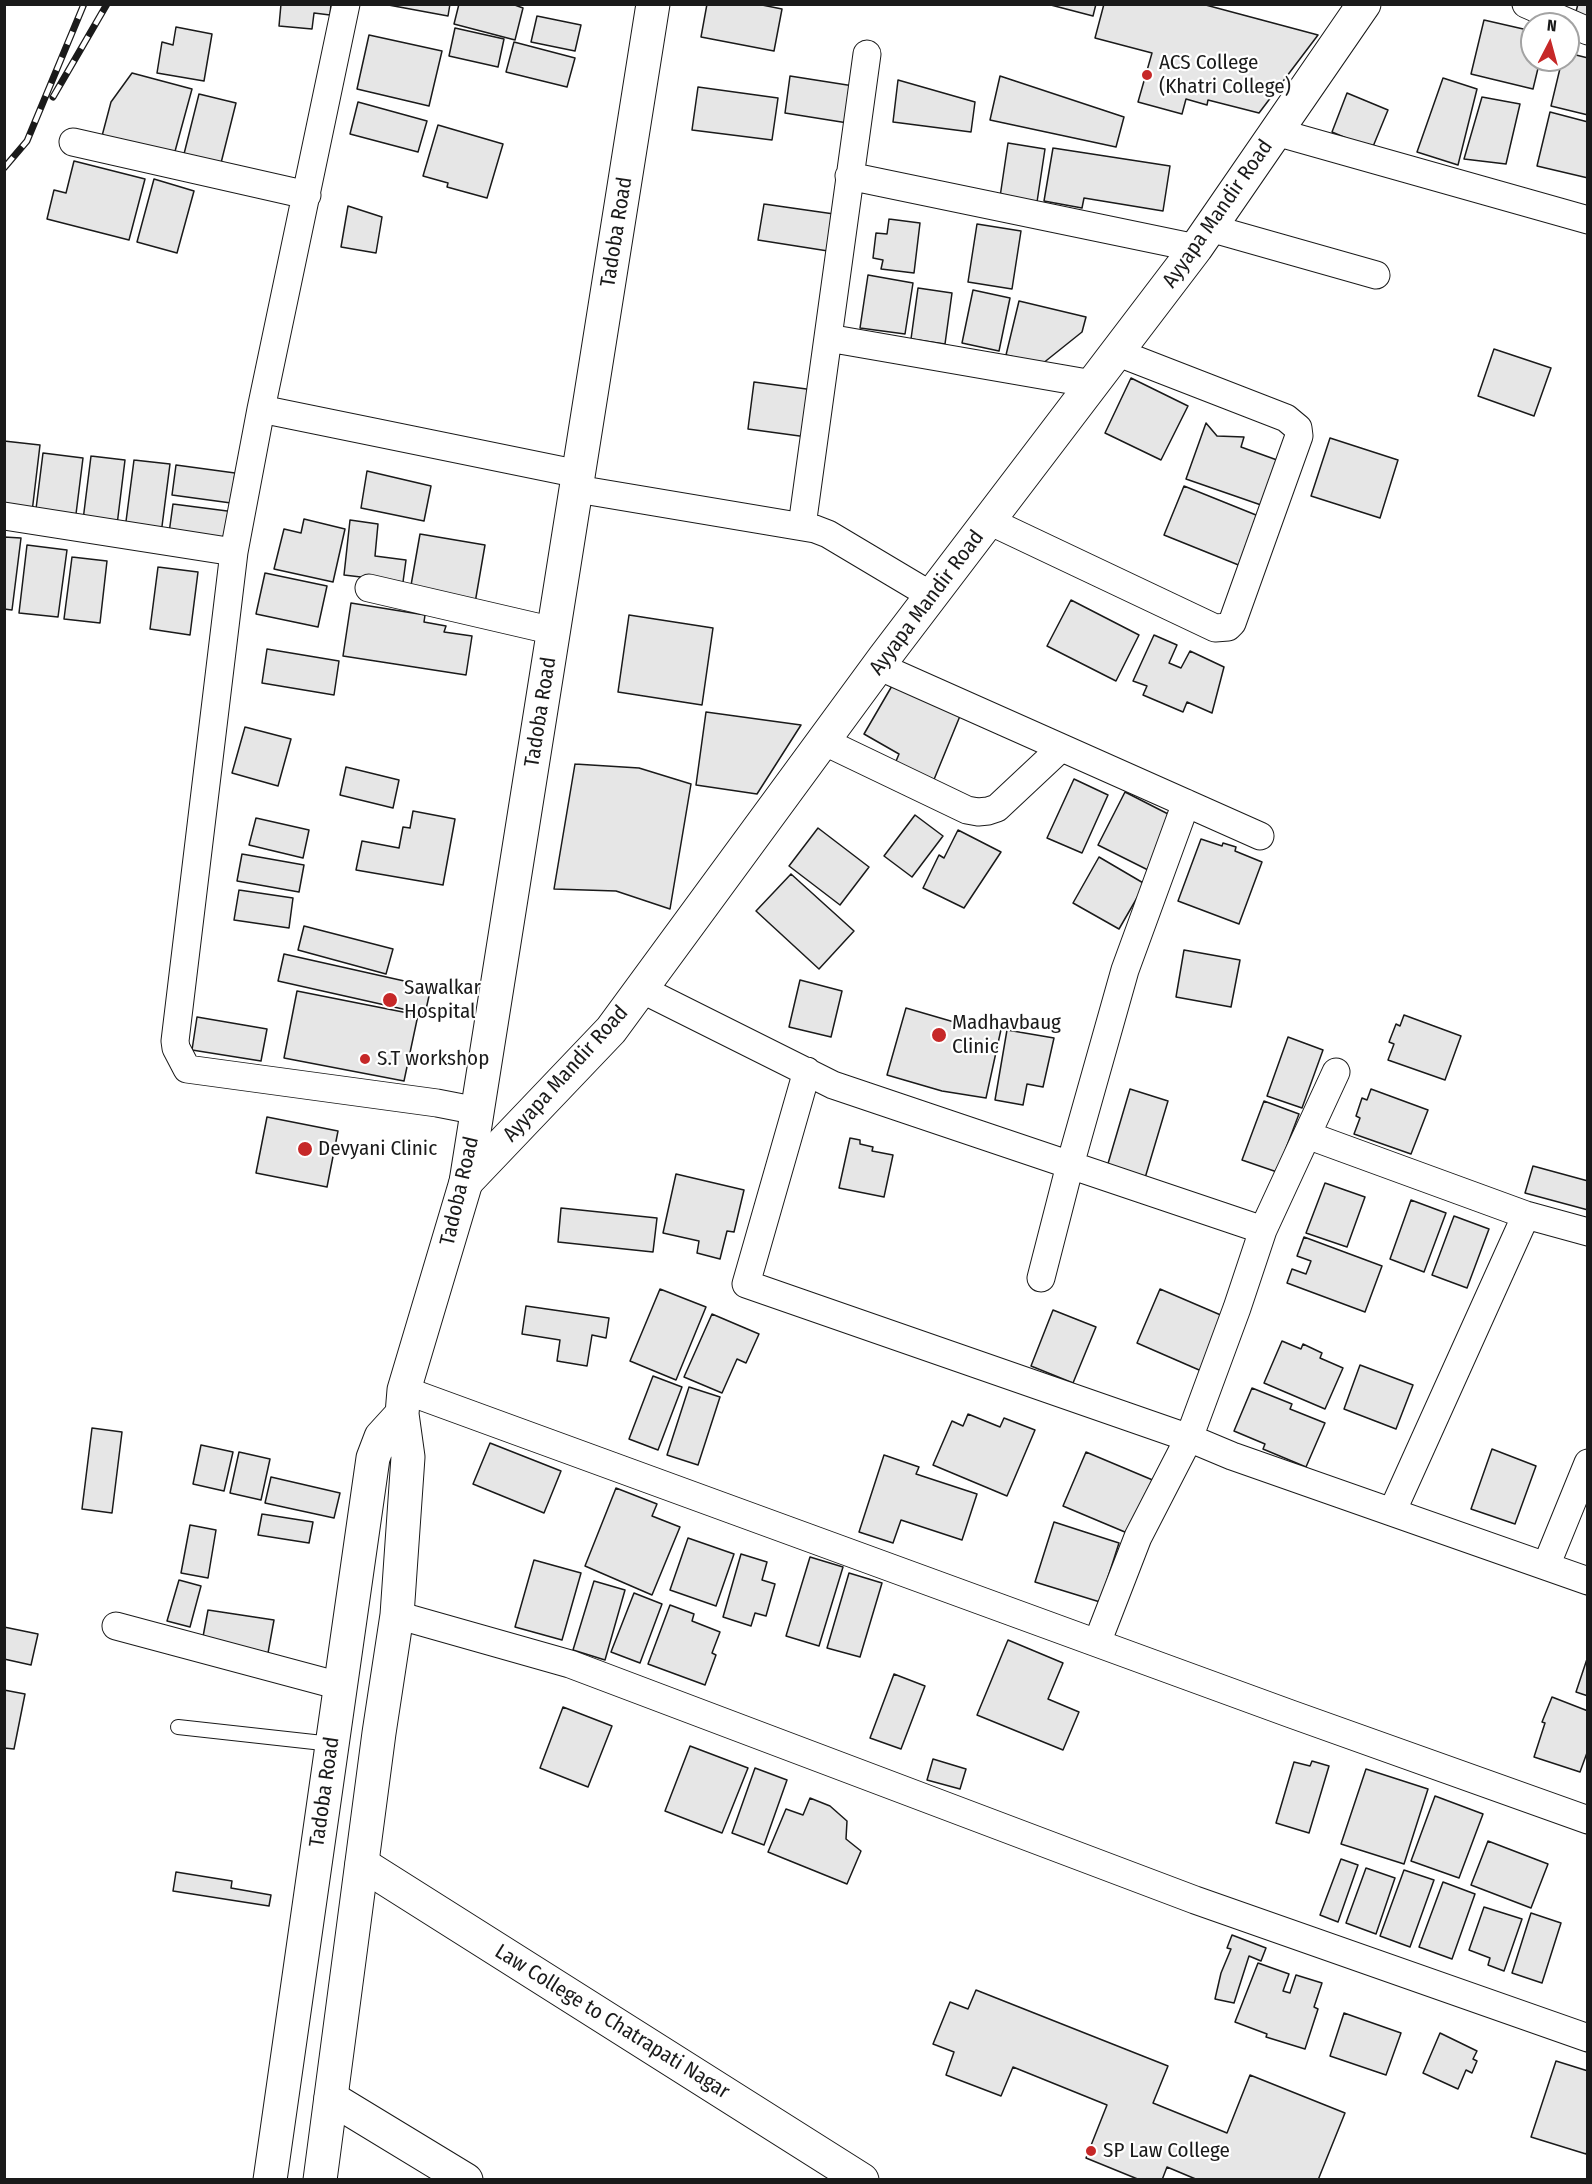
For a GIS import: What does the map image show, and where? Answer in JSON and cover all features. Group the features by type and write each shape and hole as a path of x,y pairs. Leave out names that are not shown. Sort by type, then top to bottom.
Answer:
{"main road":[{"name":"Tadoba Road","path":"270,2180 373,1458 381,1437 403,1402 466,1182 653,4"},
{"name":"Ayyapa Mandir Road","path":"466,1182 611,1030 878,666 1203,238 1364,4"},
{"name":"Tadoba Road","path":"320,2180 379,1733 397,1615 408,1457 403,1402"},
{"name":"Law College to Chatrapati Nagar","path":"362,1864 862,2180"},
{"path":"331,2098 466,2180"}],"street":[{"path":"346,4 261,409 234,552 175,1041 188,1069 437,1103 478,1111"},
{"path":"1526,4 1587,31"},
{"path":"802,526 867,54"},
{"path":"1276,132 1587,220"},
{"path":"73,142 307,195"},
{"path":"849,176 1203,238 1376,275"},
{"path":"828,338 1093,384"},
{"path":"989,521 1215,628 1228,627 1232,623 1299,436 1298,428 1286,418 1116,352"},
{"path":"261,409 578,481 802,526 828,534 932,596"},
{"path":"4,516 234,552"},
{"path":"369,588 554,631"},
{"path":"878,666 1260,836"},
{"path":"823,741 967,810 978,812 997,808 1061,748"},
{"path":"1041,1278 1125,970 1186,803"},
{"path":"641,989 833,1085 1263,1230"},
{"path":"807,1071 746,1284 1189,1438 1232,1456 1587,1581"},
{"path":"1097,1643 1138,1537 1189,1438 1263,1230 1336,1072"},
{"path":"1307,1135 1526,1215 1587,1232"},
{"path":"1392,1512 1526,1215"},
{"path":"403,1402 1097,1643 1587,1820"},
{"path":"1546,1566 1587,1463"},
{"path":"397,1615 570,1664 1195,1900 1587,2038"},
{"path":"116,1626 340,1686"}],"lane":[{"path":"178,1727 332,1744"}],"building":[{"path":"281,4 331,4 330,15 314,13 312,29 279,26"},
{"path":"383,4 450,4 448,16"},
{"path":"459,4 512,4 523,8 515,40 454,24"},
{"path":"707,4 757,4 782,9 774,51 701,37"},
{"path":"1047,4 1096,4 1093,16"},
{"path":"1104,4 1202,4 1318,35 1259,113 1208,100 1207,105 1186,99 1182,114 1138,102 1152,53 1095,38"},
{"path":"1578,4 1588,4 1588,22 1580,20 1580,12 1576,12"},
{"path":"537,16 581,25 575,51 531,42"},
{"path":"1484,20 1520,28 1520,72 1537,72 1533,89 1471,74"},
{"path":"176,27 212,34 204,81 157,73 162,42 173,45"},
{"path":"455,28 504,39 498,67 449,56"},
{"path":"369,35 442,51 429,106 357,89"},
{"path":"514,42 575,58 567,87 506,72"},
{"path":"1580,56 1588,58 1588,115 1551,106 1559,72 1580,72"},
{"path":"132,73 192,89 174,155 102,136 111,102"},
{"path":"790,76 860,87 854,124 785,113"},
{"path":"1000,76 1124,117 1116,147 990,120"},
{"path":"1443,78 1477,89 1458,165 1417,152"},
{"path":"898,80 975,102 971,132 893,122"},
{"path":"698,87 778,98 772,140 692,130"},
{"path":"1347,93 1388,110 1372,149 1332,132"},
{"path":"199,94 236,103 220,167 183,158"},
{"path":"1482,97 1520,104 1506,164 1464,159"},
{"path":"358,102 427,121 418,152 350,134"},
{"path":"1550,112 1588,122 1588,178 1537,166"},
{"path":"438,125 503,144 487,198 447,187 448,183 423,176"},
{"path":"1008,143 1045,149 1037,202 1000,197"},
{"path":"1053,148 1170,166 1163,211 1084,198 1082,208 1044,201"},
{"path":"74,161 145,179 129,240 47,219 54,190 66,193"},
{"path":"154,179 194,191 177,253 137,242"},
{"path":"764,204 834,214 828,251 758,240"},
{"path":"348,206 382,217 376,253 341,247"},
{"path":"889,219 920,223 914,273 881,269 883,260 873,258 876,233 887,234"},
{"path":"977,224 1021,231 1012,289 968,282"},
{"path":"868,275 913,283 905,334 860,328"},
{"path":"918,288 952,293 945,344 911,339"},
{"path":"973,290 1010,298 999,351 962,343"},
{"path":"1019,301 1086,317 1082,332 1042,364 1006,355"},
{"path":"1494,349 1551,368 1534,416 1478,396"},
{"path":"1131,378 1188,406 1161,460 1105,433"},
{"path":"754,382 814,390 807,437 748,429"},
{"path":"1206,423 1217,436 1244,437 1241,447 1277,460 1261,505 1186,479"},
{"path":"1330,438 1398,460 1380,518 1311,496"},
{"path":"4,441 40,445 32,512 4,508"},
{"path":"43,453 83,458 75,522 35,517"},
{"path":"91,456 125,460 117,525 83,520"},
{"path":"134,460 170,464 161,534 125,529"},
{"path":"176,465 235,473 231,503 172,495"},
{"path":"367,471 431,486 424,521 361,508"},
{"path":"1184,486 1261,517 1241,566 1164,535"},
{"path":"173,504 235,512 231,541 169,533"},
{"path":"304,519 345,529 333,582 274,569 284,529 301,533"},
{"path":"350,520 378,524 375,556 406,560 403,582 344,575"},
{"path":"420,534 485,545 475,603 410,591"},
{"path":"4,537 21,538 12,610 4,609"},
{"path":"27,545 67,550 58,617 19,613"},
{"path":"72,557 107,561 100,623 64,619"},
{"path":"158,567 198,572 190,635 150,629"},
{"path":"265,573 327,586 318,627 256,614"},
{"path":"1071,600 1139,635 1116,681 1047,646"},
{"path":"351,603 425,615 424,622 446,626 444,632 472,636 466,675 343,656"},
{"path":"629,615 713,628 702,705 618,692"},
{"path":"1154,635 1177,645 1169,663 1181,668 1190,651 1224,667 1212,713 1187,702 1183,712 1143,695 1147,686 1133,681"},
{"path":"267,649 339,661 334,695 262,683"},
{"path":"896,679 960,716 933,782 894,766 899,754 864,734"},
{"path":"706,712 801,725 757,794 696,785"},
{"path":"245,727 291,739 278,786 232,773"},
{"path":"575,764 639,768 691,784 670,909 616,891 554,889"},
{"path":"346,767 399,780 393,808 340,795"},
{"path":"1074,779 1108,795 1082,853 1047,838"},
{"path":"1125,792 1172,816 1150,871 1098,845"},
{"path":"413,811 455,819 443,885 356,870 362,841 399,848 403,827 410,828"},
{"path":"915,815 943,836 912,877 884,856"},
{"path":"256,818 309,830 303,858 249,845"},
{"path":"818,828 869,867 840,905 789,866"},
{"path":"958,830 1001,852 964,908 923,888 939,855 944,858"},
{"path":"1201,839 1222,846 1223,843 1236,847 1235,851 1262,862 1239,924 1178,901"},
{"path":"242,854 304,865 299,892 237,881"},
{"path":"1099,857 1145,884 1119,929 1073,903"},
{"path":"791,874 854,931 819,969 756,911"},
{"path":"239,890 293,898 289,928 234,920"},
{"path":"304,926 393,949 386,974 298,950"},
{"path":"1184,950 1240,960 1231,1007 1176,997"},
{"path":"284,954 431,987 425,1014 278,981"},
{"path":"800,980 842,991 831,1037 789,1027"},
{"path":"297,991 418,1015 404,1081 284,1058"},
{"path":"906,1008 954,1022 955,1016 1002,1025 986,1098 942,1091 887,1075"},
{"path":"1404,1015 1461,1036 1445,1080 1388,1060 1394,1044 1389,1042 1396,1024 1400,1026"},
{"path":"197,1017 267,1029 261,1061 192,1050"},
{"path":"1007,1030 1054,1038 1043,1087 1027,1084 1023,1105 995,1100"},
{"path":"1288,1037 1323,1050 1302,1108 1267,1096"},
{"path":"1130,1089 1168,1101 1145,1178 1107,1167"},
{"path":"1371,1089 1428,1110 1411,1154 1354,1134 1360,1118 1356,1116 1362,1098 1367,1100"},
{"path":"1264,1101 1299,1114 1277,1172 1242,1160"},
{"path":"267,1117 338,1131 327,1187 256,1173"},
{"path":"850,1138 860,1140 860,1144 873,1147 872,1151 893,1155 884,1197 839,1188"},
{"path":"1533,1166 1588,1181 1588,1210 1525,1193"},
{"path":"676,1174 744,1190 734,1232 727,1231 720,1259 697,1253 699,1241 663,1233"},
{"path":"1325,1183 1365,1197 1347,1247 1306,1233"},
{"path":"1411,1200 1446,1213 1424,1272 1390,1259"},
{"path":"561,1208 657,1218 653,1252 558,1242"},
{"path":"1454,1216 1489,1229 1467,1288 1432,1275"},
{"path":"1304,1237 1382,1266 1365,1312 1287,1283 1292,1269 1306,1274 1311,1261 1297,1256"},
{"path":"660,1289 706,1307 676,1380 630,1361"},
{"path":"1160,1289 1230,1319 1206,1373 1137,1343"},
{"path":"526,1306 609,1318 606,1338 592,1335 587,1366 557,1361 560,1340 522,1334"},
{"path":"1053,1310 1096,1327 1073,1383 1031,1366"},
{"path":"712,1314 759,1334 746,1363 737,1359 722,1393 684,1377"},
{"path":"1282,1341 1301,1349 1303,1344 1322,1353 1320,1358 1343,1368 1325,1409 1264,1383"},
{"path":"1360,1365 1413,1385 1396,1429 1344,1409"},
{"path":"653,1376 682,1387 658,1450 629,1439"},
{"path":"689,1387 720,1397 698,1465 667,1455"},
{"path":"1252,1388 1292,1404 1290,1409 1325,1423 1306,1467 1263,1449 1265,1444 1234,1431"},
{"path":"968,1414 1000,1427 1004,1418 1035,1430 1007,1496 933,1465 952,1421 963,1426"},
{"path":"92,1428 122,1432 112,1513 82,1509"},
{"path":"490,1443 561,1471 544,1513 473,1484"},
{"path":"201,1445 233,1452 224,1491 193,1484"},
{"path":"1492,1449 1536,1466 1515,1524 1471,1509"},
{"path":"239,1452 270,1459 261,1500 230,1493"},
{"path":"1086,1452 1155,1481 1132,1535 1063,1506"},
{"path":"884,1455 919,1467 916,1474 977,1494 962,1540 901,1520 893,1543 859,1532"},
{"path":"271,1477 340,1493 334,1518 265,1503"},
{"path":"616,1488 657,1504 652,1516 680,1527 652,1595 585,1566"},
{"path":"262,1514 313,1522 309,1543 258,1535"},
{"path":"1054,1522 1119,1543 1100,1602 1035,1582"},
{"path":"190,1525 216,1530 208,1578 181,1573"},
{"path":"688,1538 734,1554 716,1606 670,1590"},
{"path":"741,1554 767,1562 762,1580 775,1584 766,1616 755,1613 751,1626 723,1617"},
{"path":"810,1557 843,1567 819,1646 786,1636"},
{"path":"534,1560 581,1573 562,1640 515,1627"},
{"path":"849,1573 882,1583 860,1657 827,1648"},
{"path":"179,1580 201,1586 190,1627 167,1621"},
{"path":"594,1581 625,1590 605,1660 573,1650"},
{"path":"634,1593 662,1604 640,1663 611,1652"},
{"path":"670,1605 694,1614 692,1621 720,1632 712,1653 716,1655 705,1685 648,1664"},
{"path":"208,1610 274,1620 268,1653 202,1642"},
{"path":"4,1627 38,1634 31,1665 4,1659"},
{"path":"1008,1640 1063,1663 1048,1699 1079,1712 1063,1750 977,1715"},
{"path":"1588,1656 1588,1696 1576,1692"},
{"path":"894,1674 925,1686 901,1749 870,1738"},
{"path":"4,1690 25,1694 14,1749 4,1748"},
{"path":"1552,1697 1588,1711 1588,1750 1580,1772 1534,1757 1545,1723 1542,1722"},
{"path":"563,1707 612,1726 588,1787 540,1768"},
{"path":"690,1746 748,1768 722,1833 665,1811"},
{"path":"933,1759 966,1769 960,1789 927,1780"},
{"path":"1312,1761 1329,1766 1309,1833 1276,1823 1294,1762 1310,1766"},
{"path":"755,1768 787,1780 764,1845 732,1833"},
{"path":"1366,1769 1428,1789 1404,1864 1341,1844"},
{"path":"1435,1796 1483,1814 1459,1878 1411,1861"},
{"path":"810,1798 830,1806 847,1821 846,1839 861,1851 847,1884 768,1852 786,1809 803,1815"},
{"path":"1488,1841 1548,1864 1531,1908 1471,1885"},
{"path":"1341,1859 1358,1865 1338,1922 1320,1915"},
{"path":"1366,1868 1395,1878 1376,1934 1346,1923"},
{"path":"1404,1870 1434,1880 1410,1947 1380,1936"},
{"path":"176,1872 232,1881 231,1888 271,1895 269,1906 173,1891"},
{"path":"1443,1882 1475,1894 1452,1959 1419,1947"},
{"path":"1484,1907 1522,1919 1504,1971 1488,1965 1490,1958 1469,1950"},
{"path":"1531,1913 1561,1923 1542,1983 1512,1973"},
{"path":"1232,1935 1266,1948 1261,1961 1249,1956 1234,2003 1215,1999 1221,1973 1231,1949 1227,1948"},
{"path":"1258,1963 1289,1974 1283,1991 1290,1993 1296,1975 1322,1983 1314,2007 1318,2009 1305,2049 1266,2037 1267,2034 1235,2022"},
{"path":"976,1990 1168,2066 1153,2103 1227,2133 1250,2075 1345,2113 1318,2180 1198,2180 1167,2167 1162,2180 1140,2180 1086,2158 1107,2105 1013,2067 1001,2096 946,2075 954,2052 933,2044 950,2002 968,2009"},
{"path":"1344,2013 1401,2033 1386,2075 1330,2056"},
{"path":"1440,2033 1477,2051 1473,2059 1477,2061 1472,2073 1466,2070 1458,2089 1423,2073"},
{"path":"1556,2061 1588,2071 1588,2149 1586,2154 1531,2137"}],"railway":[{"path":"4,168 27,141 84,4"},
{"path":"53,97 107,4"}],"place":[{"name":"ACS College (Khatri College)","path":"1147,75"},
{"name":"Sawalkar Hospital","path":"390,1000"},
{"name":"Madhavbaug Clinic","path":"939,1035"},
{"name":"S.T workshop","path":"365,1059"},
{"name":"Devyani Clinic","path":"305,1149"},
{"name":"SP Law College","path":"1091,2151"}]}
